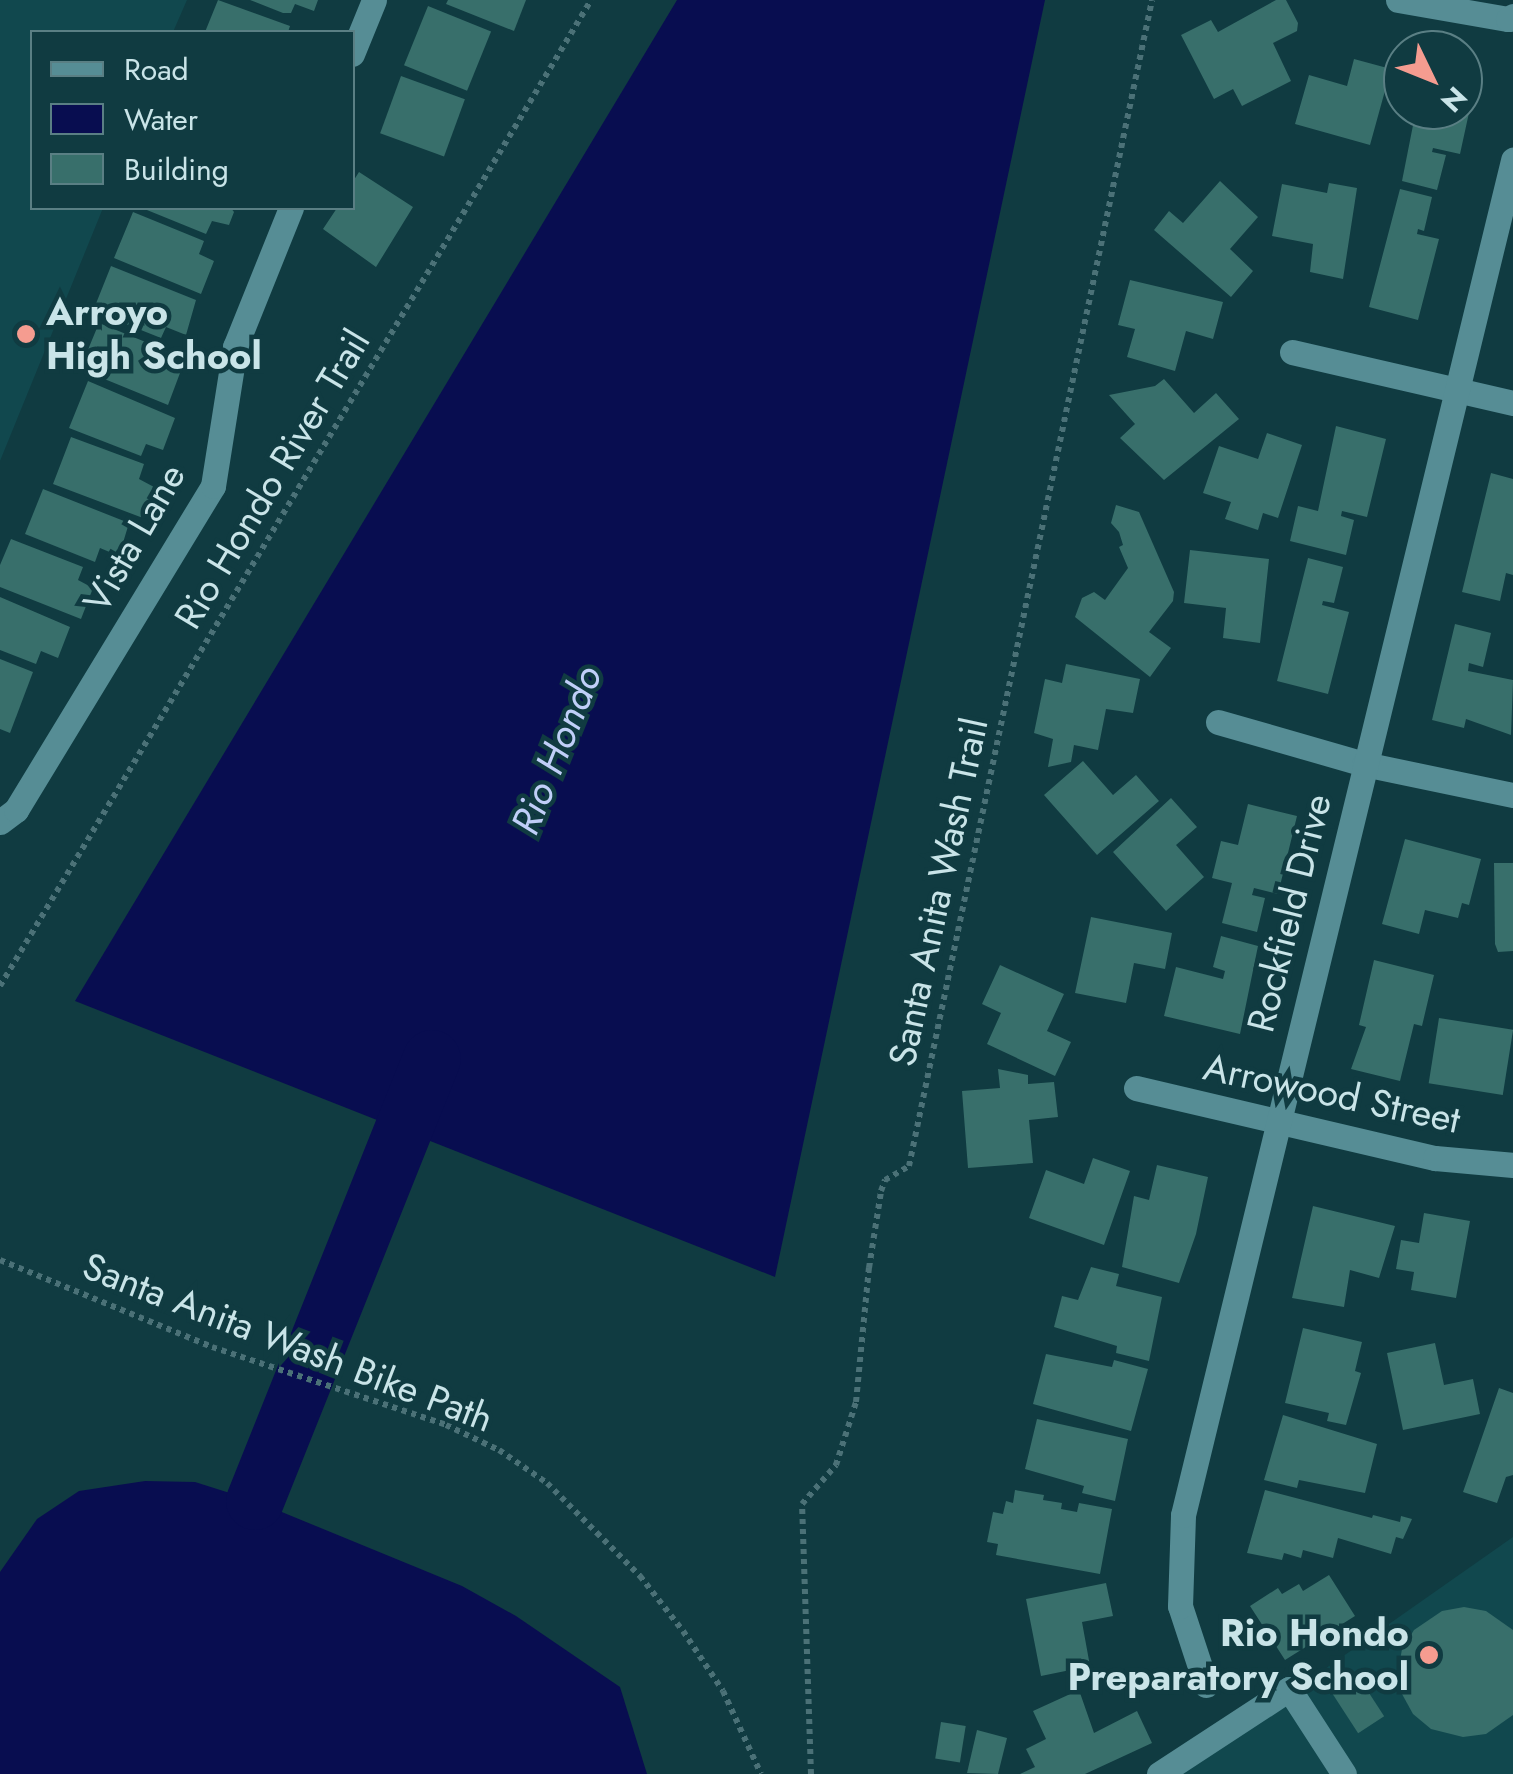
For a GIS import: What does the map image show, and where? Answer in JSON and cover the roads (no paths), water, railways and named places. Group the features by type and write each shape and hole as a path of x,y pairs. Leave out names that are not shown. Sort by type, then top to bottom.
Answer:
{"street":[{"path":"355,47 374,0"},
{"path":"1398,0 1508,19 1513,16"},
{"name":"Rockfield Drive","path":"1206,1685 1180,1606 1183,1515 1513,160"},
{"name":"Vista Lane","path":"0,822 16,810 213,486 235,347 290,210"},
{"path":"1292,352 1513,403"},
{"path":"1218,722 1364,764 1513,795"},
{"name":"Arrowood Street","path":"1136,1088 1435,1158 1513,1165"},
{"path":"1159,1774 1289,1688 1344,1774"}],"water":[{"path":"677,0 1045,0 775,1277 75,1001"},
{"path":"145,1481 195,1482 255,1501 462,1586 516,1616 620,1687 647,1774 0,1774 0,1572 37,1519 79,1491"}],"waterway":[{"name":"Rio Hondo","path":"255,1501 432,1059"}],"place":[{"name":"Arroyo High School","path":"26,334"},
{"name":"Rio Hondo Preparatory School","path":"1429,1655"}]}
